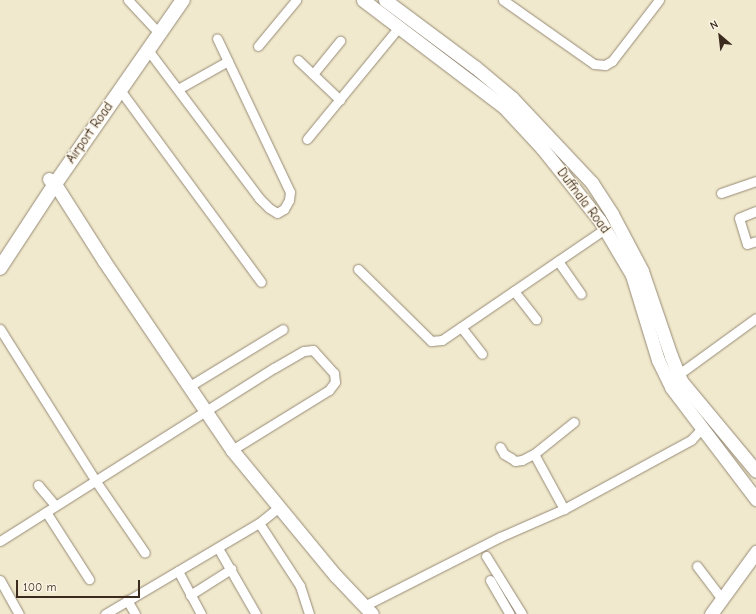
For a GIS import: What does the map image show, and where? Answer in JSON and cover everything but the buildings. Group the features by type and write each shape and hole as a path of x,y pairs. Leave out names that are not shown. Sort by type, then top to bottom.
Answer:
{"main road":[{"name":"Airport Road","path":"0,268 52,181 174,0"},
{"name":"Airport Road","path":"0,253 120,90 183,0"},
{"name":"Duffnala Road","path":"363,0 504,107 542,148 605,229 632,275 658,360 671,387 756,499"},
{"path":"385,0 475,67 512,98 592,183 612,214 642,271 681,381 756,471"},
{"path":"52,181 188,387 232,450 336,576 368,610"},
{"path":"711,614 756,552"}],"street":[{"path":"128,0 154,28"},
{"path":"258,46 296,0"},
{"path":"503,0 594,64 604,65 612,61 659,0"},
{"path":"307,139 399,27"},
{"path":"148,50 259,198 269,208 277,213 289,200 290,192 217,38"},
{"path":"313,74 340,41"},
{"path":"298,60 340,100"},
{"path":"178,89 228,61"},
{"path":"120,90 262,282"},
{"path":"721,193 756,181"},
{"path":"756,211 739,218 747,244 756,240"},
{"path":"358,269 431,341 442,340 605,229"},
{"path":"558,261 581,294"},
{"path":"514,291 536,319"},
{"path":"679,374 756,318"},
{"path":"461,327 482,354"},
{"path":"0,329 95,480 145,553"},
{"path":"188,387 283,329"},
{"path":"0,541 95,480 304,351 313,350 334,373 335,382 329,390 232,450"},
{"path":"500,447 504,454 515,461 522,460 534,454 574,422"},
{"path":"368,610 500,538 564,509 691,440 702,428"},
{"path":"534,454 564,509"},
{"path":"38,485 55,506"},
{"path":"105,614 218,548 259,522 279,507"},
{"path":"46,512 89,580"},
{"path":"259,522 300,586 309,614"},
{"path":"218,548 256,614"},
{"path":"486,556 522,614"},
{"path":"697,566 722,599"},
{"path":"190,594 230,569"},
{"path":"178,571 201,614"},
{"path":"0,580 19,614"},
{"path":"490,580 510,614"},
{"path":"127,600 135,614"}]}
